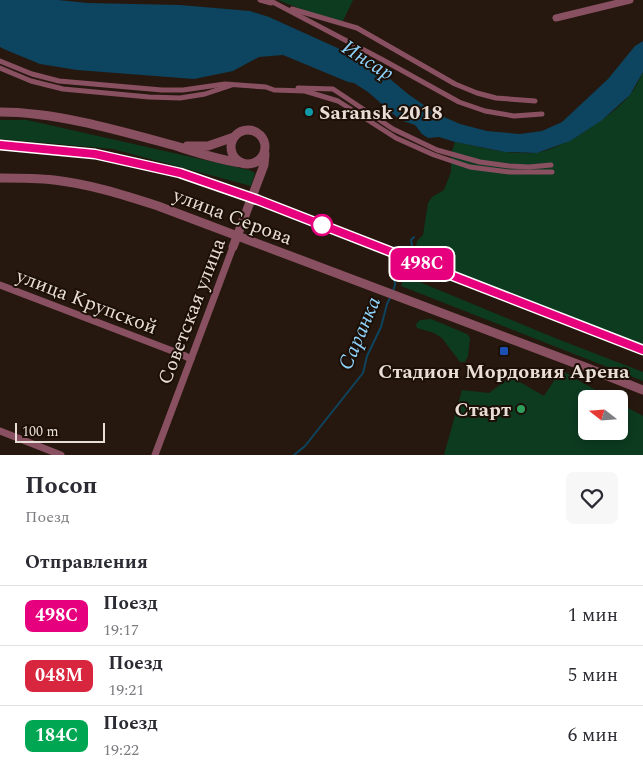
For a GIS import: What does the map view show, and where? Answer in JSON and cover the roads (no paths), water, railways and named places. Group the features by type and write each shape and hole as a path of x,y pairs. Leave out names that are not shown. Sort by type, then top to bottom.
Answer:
{"street":[{"path":"260,0 357,28 455,84 477,93 496,98 535,100"},
{"path":"269,0 459,102 485,111 514,116 542,114"},
{"path":"556,18 630,0"},
{"path":"0,61 32,74 59,81 162,90 183,90 235,84 286,91 305,91 338,101 396,138 434,155 470,167 509,172 552,172"},
{"path":"0,68 31,81 63,89 149,97 180,98 205,94 235,84"},
{"path":"286,91 304,87 333,89 393,129 437,150 460,157 509,166 551,165"},
{"path":"3,112 52,116 74,120 203,155 244,164 256,163 260,160 266,146 262,136 254,130 244,130 234,137 208,146 177,147"},
{"path":"234,137 231,147 234,157 254,169 259,178"},
{"name":"Советская улица","path":"155,455 264,166 265,152"},
{"name":"улица Серова","path":"0,178 54,180 115,192 158,206 643,390"},
{"name":"улица Крупской","path":"0,285 191,359"},
{"path":"0,431 61,455"}],"water":[{"path":"0,0 58,0 88,3 180,5 250,11 269,17 353,55 377,68 408,94 435,113 460,124 487,131 520,134 542,131 562,122 608,79 635,46 643,41 643,72 630,95 601,121 570,141 537,153 505,152 439,137 428,138 415,125 400,120 368,92 354,83 283,55 259,57 233,71 194,79 77,70 40,64 0,47"}],"waterway":[{"name":"Саранка","path":"393,291 395,285 394,274 410,249 412,245 411,240 414,237"},
{"name":"Саранка","path":"294,455 305,446 363,373 367,356 381,327 391,296"}],"railway":[{"path":"0,145 95,154 180,173 251,197 643,350"}],"train":[{"name":"498С","path":"0,145 95,154 180,173 258,200 643,350"}],"place":[{"name":"Saransk 2018","path":"309,112"},
{"name":"Стадион Мордовия Арена","path":"504,351"},
{"name":"Старт","path":"521,409"}],"water label":[{"name":"Инсар","path":"368,60"}]}
